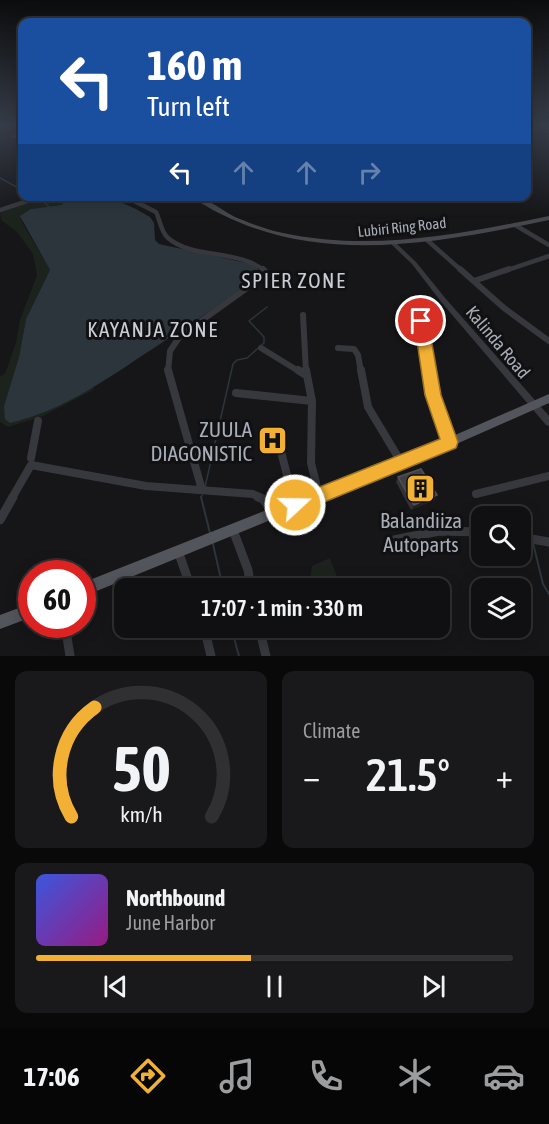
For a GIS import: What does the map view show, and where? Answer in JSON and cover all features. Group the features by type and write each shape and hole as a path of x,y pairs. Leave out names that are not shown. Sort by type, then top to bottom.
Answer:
{"main road":[{"name":"Lubiri Ring Road","path":"201,201 221,213 278,233 335,244 394,244 427,240 549,218"},
{"path":"96,584 319,496 549,398"},
{"path":"0,622 18,615"}],"street":[{"path":"0,210 28,201"},
{"path":"134,201 156,212 164,233 172,240 193,248 251,262 265,271 261,278 251,286 180,336 170,351 168,371 202,490"},
{"path":"515,225 549,245"},
{"path":"427,240 504,308 549,341"},
{"name":"Kalinda Road","path":"394,244 414,263 532,405 549,422"},
{"path":"474,281 549,256"},
{"path":"303,315 306,375 312,401 311,463 319,496"},
{"path":"421,321 433,395 450,442"},
{"path":"261,348 306,375"},
{"path":"338,348 354,349 358,355 368,407 401,462"},
{"path":"236,393 312,401"},
{"path":"31,458 38,421"},
{"path":"278,441 295,505"},
{"path":"0,520 31,465 117,482 253,494 263,499 274,514"},
{"path":"476,494 549,476"},
{"path":"233,530 249,578"},
{"path":"394,540 439,531 471,532"},
{"path":"531,539 549,542"},
{"path":"178,551 187,578"},
{"path":"67,638 70,656"},
{"path":"207,638 211,656"},
{"path":"262,638 266,656"}],"shaded area":[{"path":"36,201 62,201 64,204 31,209 22,222 50,270 26,319 19,357 4,406 22,420 94,387 93,390 43,416 8,427 0,422 0,376 5,374 16,343 20,320 37,275 33,254 17,232 1,220 0,213"},
{"path":"61,201 118,201 150,217 154,223 155,240 159,244 256,265 260,274 212,310 90,389 51,409 10,423 5,419 4,406 19,357 26,319 50,270 20,216 31,209 63,204"},
{"path":"330,558 337,578 310,578 312,566"}],"building":[{"path":"421,469 437,495 414,505 398,477"}],"waterway":[{"path":"0,178 18,188"},
{"path":"43,201 49,207"},
{"path":"205,487 233,364 237,360 247,358 264,343 264,337 249,321 267,307"},
{"path":"201,498 210,533"},
{"path":"533,543 543,584 549,594"},
{"path":"213,544 221,578"},
{"path":"234,638 239,656"}],"place":[{"name":"ZUULA DIAGONISTIC","path":"273,441"},
{"name":"Balandiiza Autoparts","path":"421,489"}],"district":[{"name":"SPIER ZONE","path":"294,280"},
{"name":"KAYANJA ZONE","path":"153,329"}],"route":[{"path":"295,505 450,442 433,395 421,321"}]}
